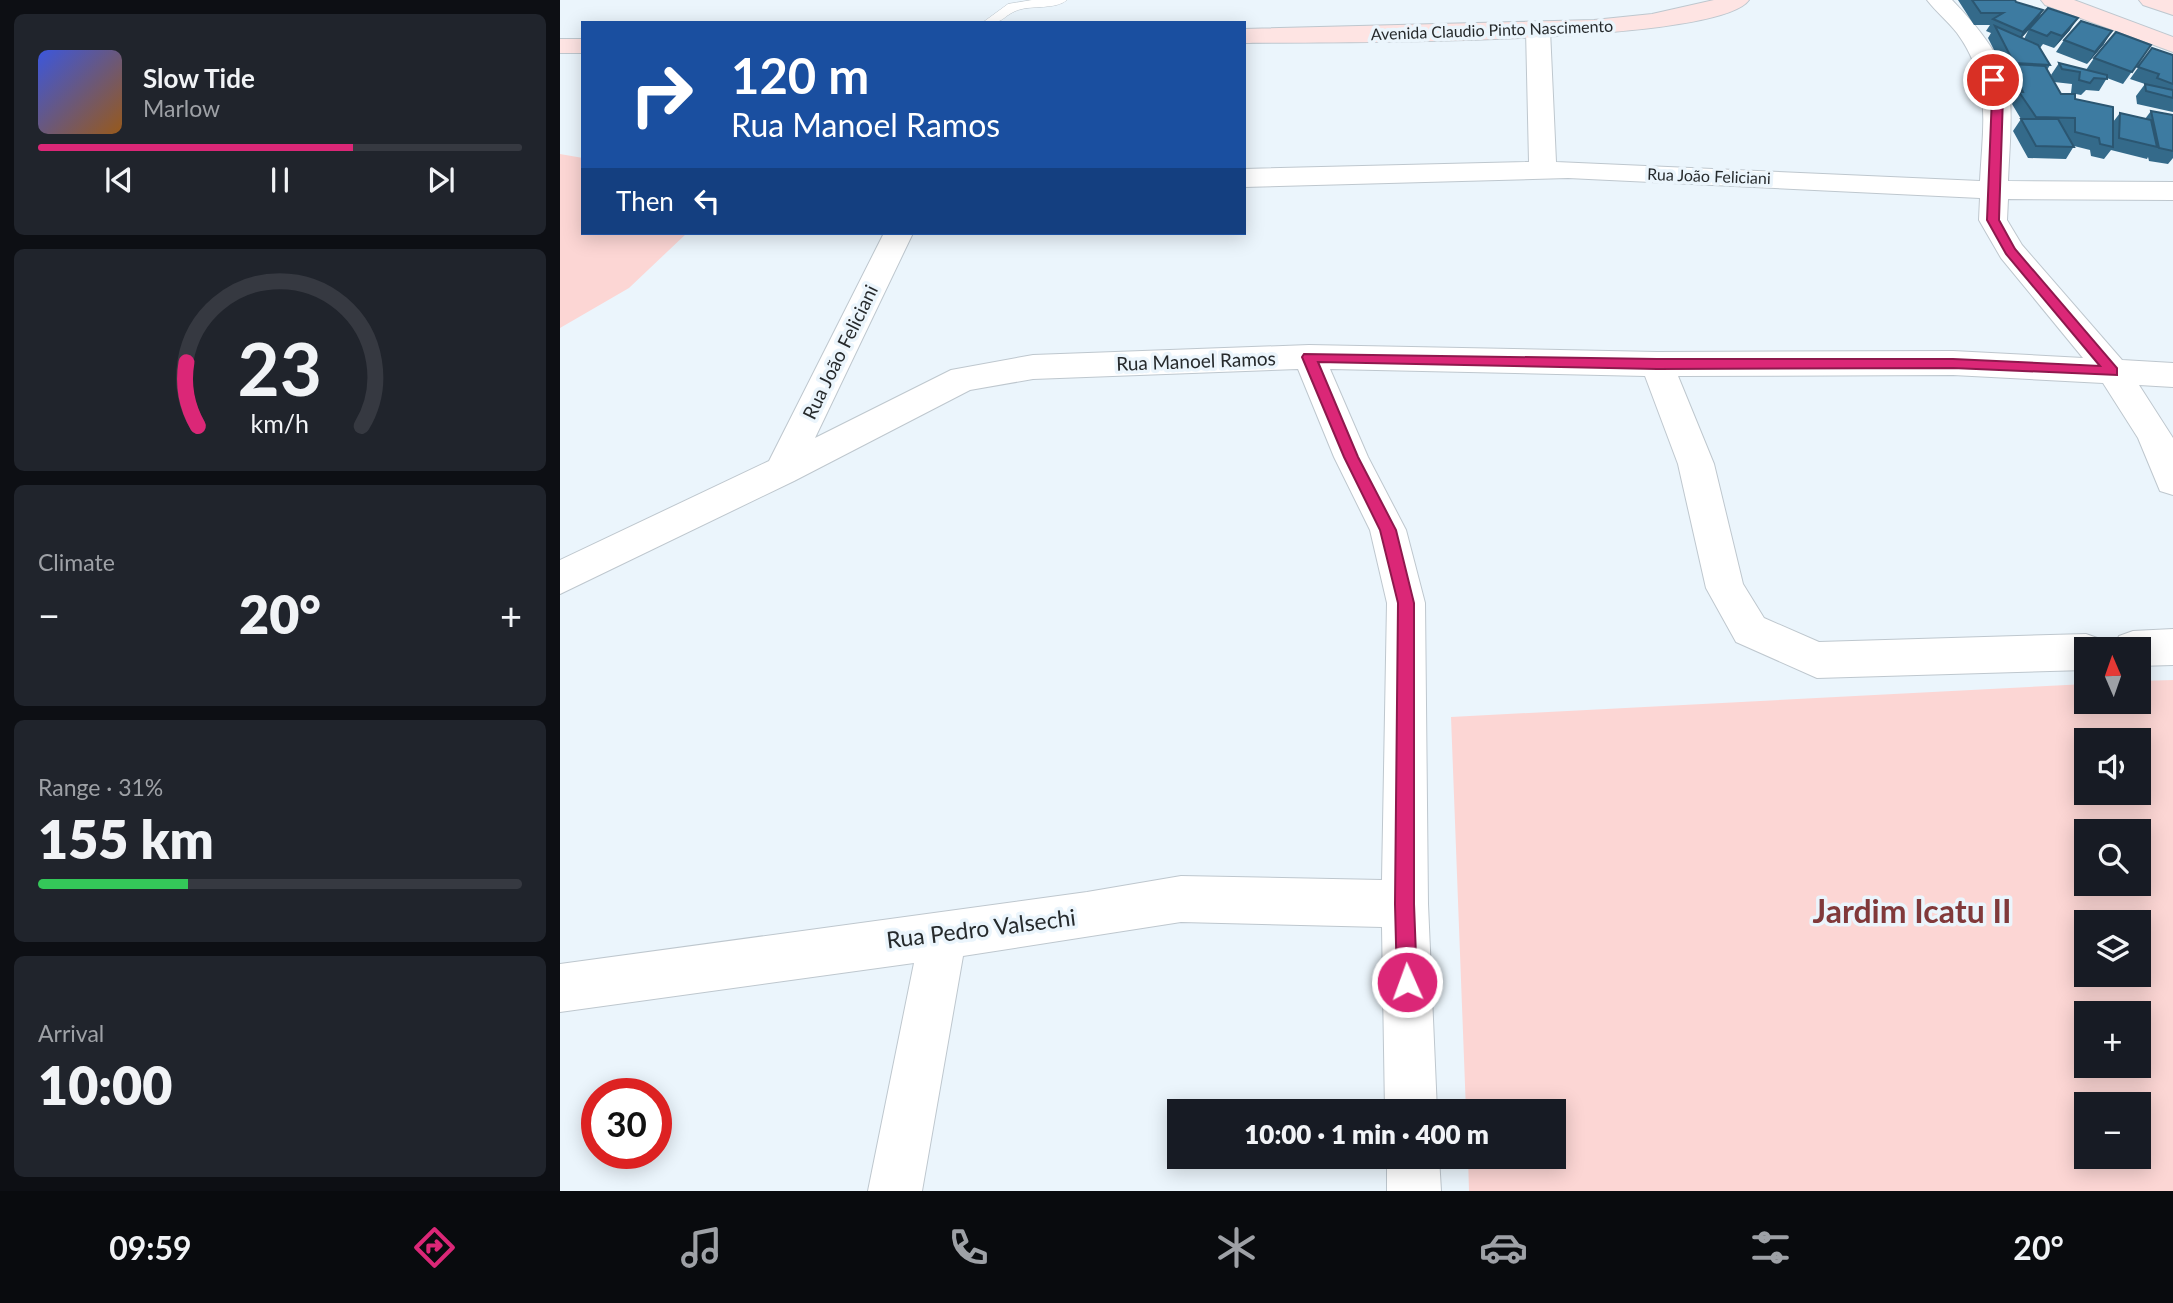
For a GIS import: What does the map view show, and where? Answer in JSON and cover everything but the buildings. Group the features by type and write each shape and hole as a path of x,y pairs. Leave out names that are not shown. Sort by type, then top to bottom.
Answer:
{"main road":[{"name":"Avenida Claudio Pinto Nascimento","path":"1246,36 1538,30 1654,23 1701,13 1737,0"},
{"path":"2053,0 2173,46"},
{"path":"2151,0 2173,8"},
{"path":"560,46 581,46"}],"street":[{"path":"1939,0 1966,28 1988,64 1997,96 1993,220 2011,251 2113,372 2154,434 2173,481"},
{"path":"1538,30 1543,171"},
{"name":"Rua João Feliciani","path":"1246,178 1543,171 1840,181 1995,190 2173,191"},
{"name":"Rua João Feliciani","path":"782,471 897,235"},
{"path":"1309,357 1351,457 1388,530 1406,603 1405,904 1411,1099"},
{"name":"Rua Manoel Ramos","path":"560,578 782,471 963,379 1033,367 1309,357 1657,364 1953,363 2173,374"},
{"path":"1657,364 1696,464 1725,588 1750,630 1817,660 2074,652"},
{"path":"2151,648 2173,647"},
{"name":"Rua Pedro Valsechi","path":"560,988 1087,915 1181,899 1405,904"},
{"path":"895,1191 943,933"},
{"path":"1413,1169 1414,1191"}],"lane":[{"path":"992,21 1013,7 1060,0"}],"shaded area":[{"path":"560,154 581,158 581,235 685,235 629,288 560,328"},
{"path":"2173,680 2173,1191 1469,1191 1468,1169 1566,1169 1566,1099 1466,1099 1451,717 2074,685 2074,714 2151,714 2151,681"}],"district":[{"name":"Jardim Icatu II","path":"1912,912"}],"route":[{"path":"1407,982 1406,603 1388,530 1351,457 1309,357 1657,364 1953,363 2113,372 2011,251 1993,220 1997,96 1993,80"}]}
